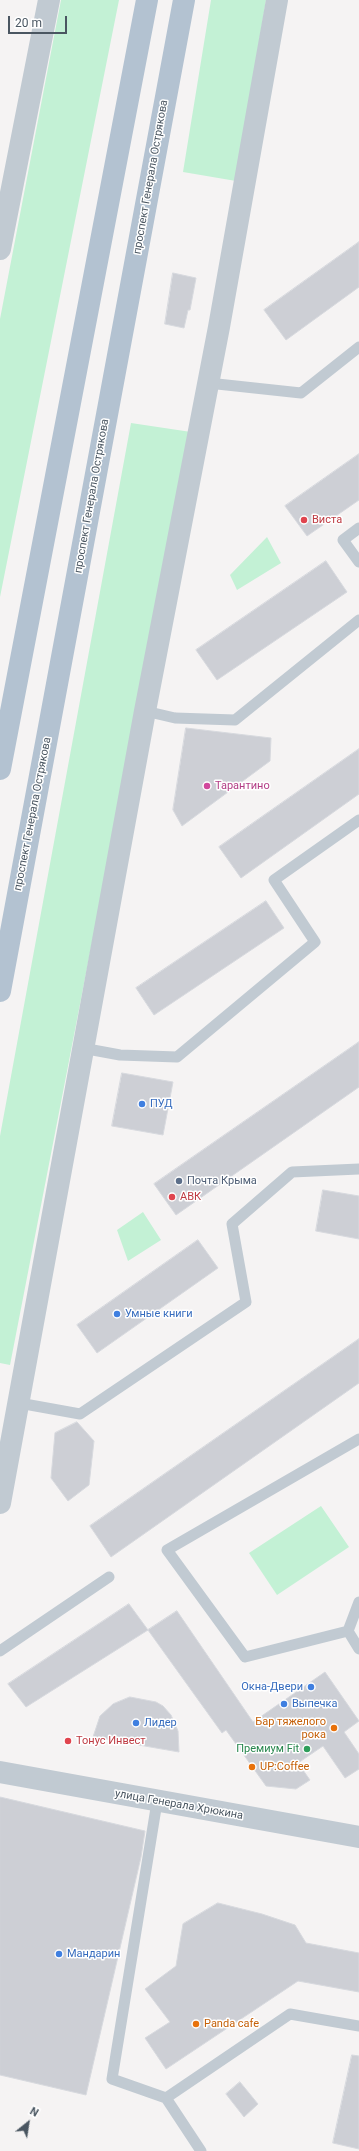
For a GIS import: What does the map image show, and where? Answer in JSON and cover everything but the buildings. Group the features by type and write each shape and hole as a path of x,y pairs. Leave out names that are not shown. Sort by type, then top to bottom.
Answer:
{"main road":[{"path":"0,769 147,0"},
{"name":"проспект Генерала Острякова","path":"0,991 184,0"}],"street":[{"path":"1,239 49,0"},
{"path":"0,1503 82,1048 208,383 277,0"},
{"name":"улица Генерала Хрюкина","path":"0,1772 158,1802 359,1837"}],"lane":[{"path":"208,383 301,393 359,347"},
{"path":"359,528 342,540 359,562"},
{"path":"145,711 175,718 235,720 359,620"},
{"path":"82,1048 120,1055 177,1056 315,942 274,880 359,820"},
{"path":"18,1403 80,1414 246,1302 232,1224 292,1172 359,1169"},
{"path":"348,1631 246,1657 167,1550 359,1439"},
{"path":"0,1651 109,1577"},
{"path":"348,1631 359,1602"},
{"path":"348,1631 359,1649"},
{"path":"158,1802 112,2079 166,2098 201,2151"},
{"path":"166,2098 290,2014 359,2026"}],"green space":[{"path":"61,0 119,0 0,597 0,319"},
{"path":"211,0 266,0 236,181 183,172"},
{"path":"131,423 191,432 10,1365 0,1363 0,1136"},
{"path":"267,537 281,563 237,590 230,575"},
{"path":"143,1212 161,1240 128,1261 117,1230"},
{"path":"321,1506 349,1547 277,1595 249,1553"}],"place":[{"name":"Виста","path":"304,520"},
{"name":"Тарантино","path":"207,786"},
{"name":"ПУД","path":"142,1104"},
{"name":"Почта Крыма","path":"179,1181"},
{"name":"АВК","path":"172,1197"},
{"name":"Умные книги","path":"117,1314"},
{"name":"Окна-Двери","path":"311,1687"},
{"name":"Выпечка","path":"284,1704"},
{"name":"Лидер","path":"136,1723"},
{"name":"Бар тяжелого рока","path":"334,1728"},
{"name":"Тонус Инвест","path":"68,1741"},
{"name":"Премиум Fit","path":"307,1749"},
{"name":"UP:Coffee","path":"252,1767"},
{"name":"Мандарин","path":"59,1954"},
{"name":"Panda cafe","path":"196,2024"}]}
